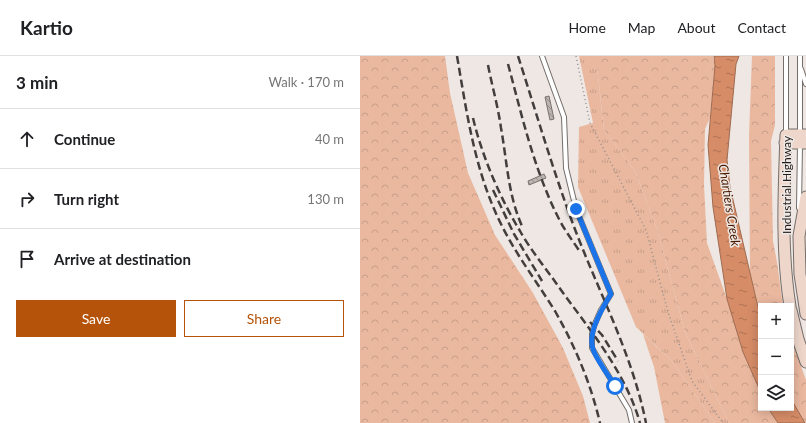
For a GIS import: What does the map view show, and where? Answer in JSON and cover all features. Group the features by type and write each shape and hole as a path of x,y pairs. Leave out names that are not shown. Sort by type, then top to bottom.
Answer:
{"street":[{"path":"786,139 803,139"},
{"name":"Industrial Highway","path":"786,139 786,261 790,303"},
{"path":"799,236 806,197"},
{"name":"Industrial Highway","path":"799,236 800,274 806,314"},
{"path":"794,322 806,362"}],"lane":[{"path":"542,56 564,117 566,168 576,209 611,294 601,310 594,326 592,334 592,348 629,410 632,423"},
{"name":"Industrial Highway","path":"786,56 786,139"},
{"name":"Industrial Highway","path":"799,236 803,139 800,56"},
{"path":"800,64 806,84"}],"path":[{"path":"576,56 590,123 646,230 668,312 692,381 723,423"}],"green space":[{"path":"360,56 445,56 450,93 468,173 495,235 533,293 563,348 583,396 590,423 360,423"},
{"path":"579,56 597,56 604,130 635,171 657,229 685,332 729,423 715,423 671,360 636,327 578,187 579,127 593,123"},
{"path":"597,56 713,56 715,66 710,118 705,129 704,185 707,243 727,299 743,352 758,386 758,411 770,411 778,423 729,423 685,332 657,229 635,171 604,130"},
{"path":"752,56 775,56 775,125 771,141 773,241 783,303 758,303 758,307 750,273 749,136"},
{"path":"643,334 671,360 715,423 665,423 654,367"},
{"path":"794,347 806,380 806,423 794,404"}],"water":[{"name":"Chartiers Creek","path":"714,56 739,56 736,64 727,160 730,187 758,307 758,386 743,352 727,299 713,207 708,145 715,66"},
{"path":"794,404 805,423 778,423 770,411 794,411"}],"building":[{"path":"549,96 554,119 550,120 545,97"},
{"path":"544,174 546,178 529,185 528,181"}],"railway":[{"path":"457,56 473,143 485,185 493,206 514,248 555,311 569,338 582,366 600,423"},
{"path":"518,56 568,210 633,373 646,423"},
{"path":"508,64 529,143 542,181 561,223 580,252"},
{"path":"488,65 500,120 508,178 517,214 522,226"},
{"path":"473,118 481,147 499,191 513,218 524,238 615,367 625,385 640,423"},
{"path":"493,190 514,234 542,281"},
{"path":"590,322 602,335 618,361"}],"route":[{"path":"576,209 611,294 601,310 594,326 592,334 592,348 615,386"}]}
